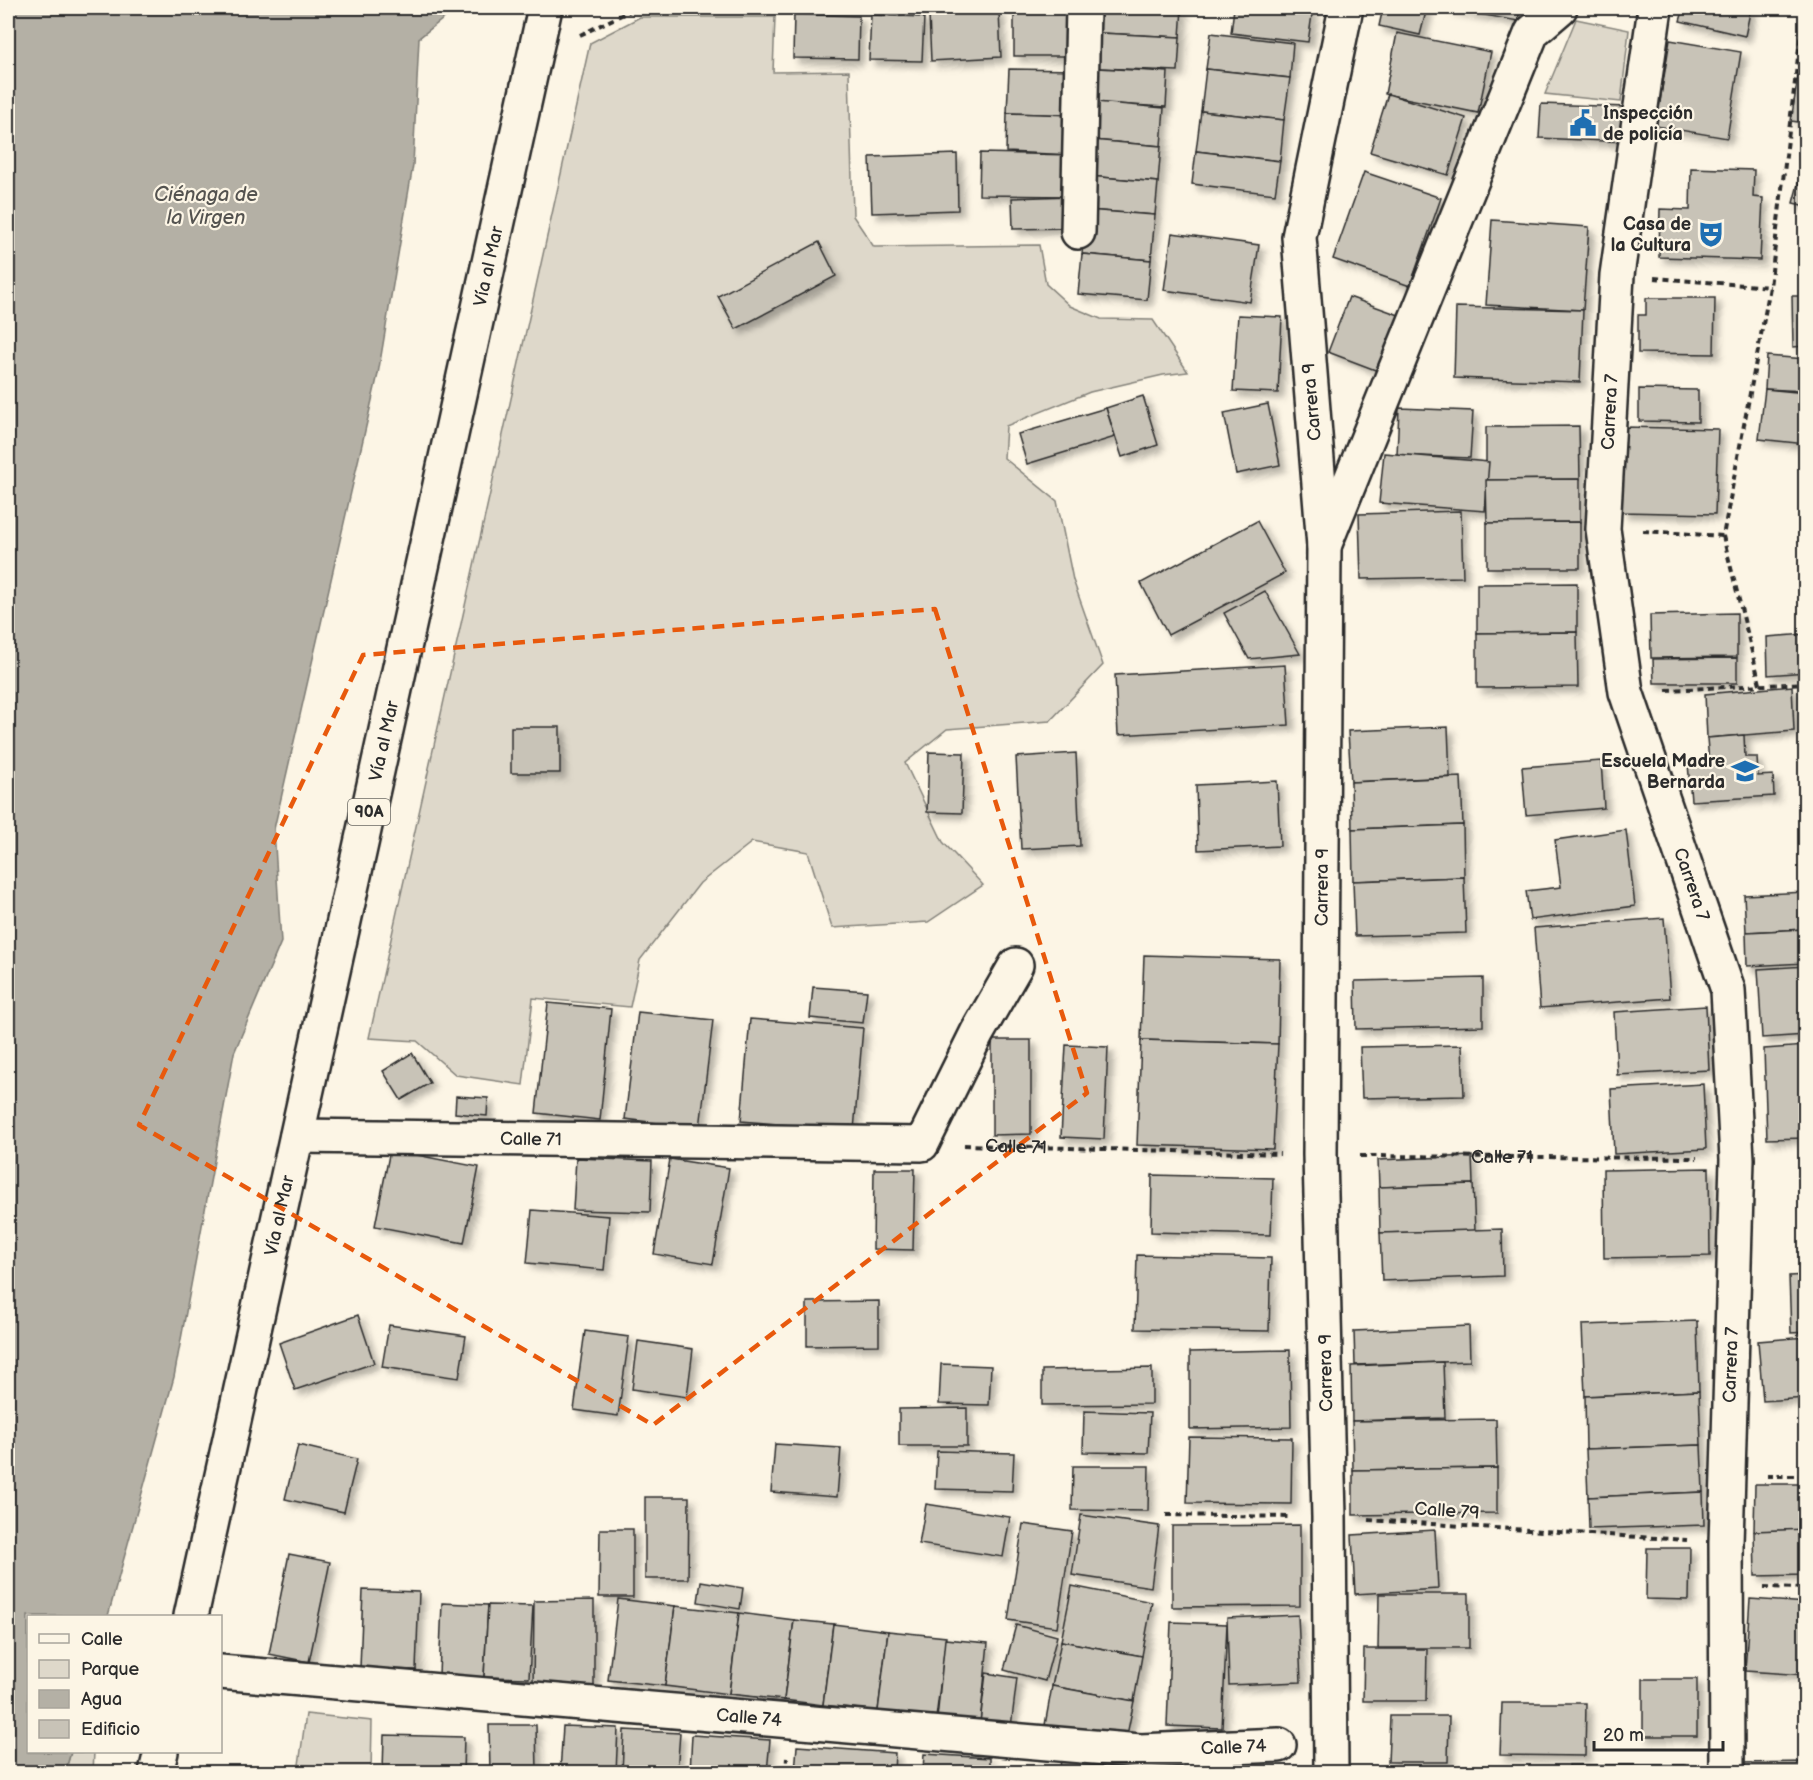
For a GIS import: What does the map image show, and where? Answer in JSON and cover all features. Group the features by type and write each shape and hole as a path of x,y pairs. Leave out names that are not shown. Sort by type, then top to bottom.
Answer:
{"main road":[{"name":"Vía al Mar","path":"191,1615 545,8"},
{"name":"Carrera 9","path":"1331,1773 1329,1517 1320,1155 1324,546 1299,237 1346,8"},
{"path":"1324,546 1532,32 1560,8"},
{"name":"Carrera 7","path":"1655,8 1617,275 1603,529 1626,692 1728,990 1737,1159 1726,1543 1727,1773"},
{"path":"1078,232 1083,9"},
{"path":"922,1144 977,1033 1016,965"},
{"name":"Calle 71","path":"297,1136 922,1144"},
{"name":"Calle 74","path":"222,1672 1139,1762 1279,1745"},
{"path":"156,1773 161,1753"}],"path":[{"path":"534,58 636,8 1083,9"},
{"path":"1760,684 1724,536 1770,286 1804,8"},
{"path":"1617,275 1770,286"},
{"path":"1603,529 1724,536"},
{"path":"1626,692 1806,683"},
{"name":"Calle 71","path":"922,1144 1320,1155 1737,1159"},
{"name":"Calle 79","path":"1166,1515 1329,1517 1726,1543"}],"highlighted area":[{"path":"935,609 1087,1093 653,1425 139,1125 363,655"}],"green space":[{"path":"640,17 775,17 773,72 849,71 853,216 874,247 1039,245 1046,284 1070,306 1101,319 1153,320 1188,372 1163,375 1090,392 1006,426 1004,458 1057,501 1073,580 1103,665 1050,721 947,729 905,763 943,842 983,885 928,922 832,928 808,852 752,842 700,883 640,960 630,1007 533,998 523,1085 456,1075 417,1041 369,1038 590,43"},
{"path":"1576,19 1629,30 1621,102 1545,94"},
{"path":"306,1714 372,1721 371,1772 298,1772"},
{"path":"71,1753 94,1753 93,1772 65,1772"}],"water":[{"name":"Ciénaga de la Virgen","path":"8,8 457,8 419,38 413,165 378,374 274,829 281,942 234,1053 174,1377 108,1615 27,1615 27,1753 71,1753 65,1772 8,1772"}],"building":[{"path":"1101,8 1182,8 1180,37 1100,33"},
{"path":"1234,8 1313,8 1308,42 1231,33"},
{"path":"1383,8 1427,8 1420,35 1379,26"},
{"path":"1445,8 1520,8 1518,21"},
{"path":"1684,8 1751,8 1745,36 1680,21"},
{"path":"999,11 1001,57 931,61 929,15"},
{"path":"1014,11 1078,11 1078,56 1014,56"},
{"path":"794,14 859,16 858,59 793,58"},
{"path":"871,15 924,17 922,61 869,60"},
{"path":"1100,33 1180,37 1178,71 1098,68"},
{"path":"1211,33 1293,43 1290,78 1206,69"},
{"path":"1397,33 1491,52 1478,113 1385,94"},
{"path":"1670,40 1741,52 1727,138 1656,126"},
{"path":"1801,58 1806,58 1806,123 1791,121"},
{"path":"1098,68 1168,72 1166,107 1096,103"},
{"path":"1009,69 1076,70 1075,115 1007,113"},
{"path":"1206,69 1290,78 1284,120 1201,111"},
{"path":"1388,94 1466,118 1448,175 1370,152"},
{"path":"1096,102 1164,108 1161,146 1092,140"},
{"name":"Inspección de policía","path":"1541,104 1627,107 1626,142 1539,138"},
{"path":"1201,111 1284,120 1280,161 1196,151"},
{"path":"1007,113 1075,115 1073,155 1006,152"},
{"path":"1092,140 1161,146 1158,182 1089,176"},
{"path":"1196,151 1280,161 1275,194 1192,184"},
{"path":"980,153 1073,155 1072,196 979,195"},
{"path":"957,154 958,210 872,213 870,157"},
{"path":"1806,154 1806,206 1793,203"},
{"name":"Casa de la Cultura","path":"1691,168 1754,170 1753,197 1763,198 1760,260 1659,257 1660,209 1690,210"},
{"path":"1364,172 1441,198 1410,286 1333,259"},
{"path":"1089,176 1158,182 1155,215 1086,210"},
{"path":"1072,196 1072,228 1013,229 1012,198"},
{"path":"1086,210 1155,215 1151,260 1082,254"},
{"path":"1492,220 1589,227 1583,310 1486,305"},
{"path":"1172,233 1259,245 1250,302 1164,290"},
{"path":"819,242 836,276 736,329 718,296"},
{"path":"1082,254 1151,260 1147,300 1078,294"},
{"path":"1792,296 1806,296 1806,346 1793,347"},
{"path":"1349,297 1399,315 1378,371 1328,352"},
{"path":"1646,298 1715,298 1714,354 1638,353 1638,315 1646,315"},
{"path":"1456,307 1583,310 1580,382 1454,378"},
{"path":"1238,315 1282,317 1278,393 1233,391"},
{"path":"1767,356 1806,359 1806,391 1765,389"},
{"path":"1639,389 1698,390 1698,422 1639,421"},
{"path":"1765,389 1806,393 1806,444 1759,439"},
{"path":"1143,396 1158,445 1122,457 1106,408"},
{"path":"1268,404 1280,465 1236,474 1224,413"},
{"path":"1106,408 1115,437 1027,464 1018,434"},
{"path":"1399,408 1473,411 1470,458 1397,455"},
{"path":"1579,426 1580,479 1486,480 1486,427"},
{"path":"1624,427 1718,429 1715,514 1622,512"},
{"path":"1384,453 1489,462 1485,511 1379,503"},
{"path":"1580,479 1580,522 1487,523 1486,480"},
{"path":"1461,511 1463,577 1361,579 1359,514"},
{"path":"1257,521 1285,573 1168,635 1141,583"},
{"path":"1580,522 1580,568 1487,568 1487,523"},
{"path":"1577,583 1577,632 1477,633 1477,584"},
{"path":"1265,591 1300,654 1249,659 1224,613"},
{"path":"1737,613 1737,657 1651,658 1650,615"},
{"path":"1577,632 1578,687 1477,688 1477,633"},
{"path":"1806,634 1806,672 1768,675 1767,637"},
{"path":"1737,658 1737,683 1654,683 1653,659"},
{"path":"1285,665 1289,725 1118,735 1115,675"},
{"path":"1792,686 1794,731 1707,738 1705,694"},
{"path":"511,727 560,727 560,773 511,773"},
{"path":"1448,727 1450,777 1351,782 1348,731"},
{"path":"1744,735 1745,757 1757,757 1758,776 1773,775 1774,796 1691,801 1688,763 1709,762 1707,738"},
{"path":"929,752 964,753 962,813 927,812"},
{"path":"1076,753 1080,846 1021,849 1016,757"},
{"path":"1601,761 1604,808 1526,815 1522,767"},
{"path":"1461,777 1463,825 1352,829 1351,782"},
{"path":"1277,781 1280,846 1198,850 1196,785"},
{"path":"1463,825 1464,877 1353,881 1352,829"},
{"path":"1626,830 1635,906 1530,920 1526,891 1561,887 1555,840"},
{"path":"1464,877 1466,933 1355,936 1353,881"},
{"path":"1806,892 1806,929 1746,932 1744,895"},
{"path":"1664,918 1670,998 1540,1008 1534,928"},
{"path":"1806,929 1806,963 1747,966 1746,932"},
{"path":"1144,955 1280,959 1278,1044 1141,1040"},
{"path":"1806,966 1806,1035 1762,1038 1758,969"},
{"path":"1483,978 1483,1026 1356,1029 1355,981"},
{"path":"813,987 867,991 863,1023 810,1018"},
{"path":"548,1003 611,1009 600,1120 536,1113"},
{"path":"1706,1006 1709,1070 1617,1075 1614,1012"},
{"path":"638,1012 713,1020 700,1128 625,1119"},
{"path":"750,1019 863,1028 854,1130 741,1121"},
{"path":"992,1040 1031,1040 1031,1134 992,1135"},
{"path":"1141,1040 1278,1044 1273,1149 1137,1145"},
{"path":"1066,1045 1108,1047 1104,1139 1061,1137"},
{"path":"1462,1045 1464,1096 1362,1098 1360,1047"},
{"path":"1806,1046 1806,1138 1767,1139 1764,1049"},
{"path":"412,1053 430,1083 401,1100 383,1071"},
{"path":"1703,1084 1706,1149 1614,1154 1611,1089"},
{"path":"456,1096 488,1098 487,1116 455,1113"},
{"path":"390,1150 479,1167 464,1243 375,1226"},
{"path":"1472,1156 1473,1184 1379,1187 1378,1160"},
{"path":"576,1158 652,1161 650,1212 573,1210"},
{"path":"670,1159 729,1168 713,1264 654,1254"},
{"path":"1709,1168 1710,1256 1604,1258 1603,1170"},
{"path":"874,1169 915,1169 913,1250 873,1249"},
{"path":"1806,1174 1806,1225 1803,1225 1799,1175"},
{"path":"1152,1175 1273,1178 1271,1235 1151,1232"},
{"path":"1473,1184 1475,1231 1380,1233 1379,1187"},
{"path":"532,1210 609,1216 604,1270 527,1263"},
{"path":"1502,1229 1503,1276 1382,1281 1380,1233"},
{"path":"1137,1255 1271,1258 1269,1331 1135,1329"},
{"path":"1806,1275 1806,1332 1791,1333 1789,1276"},
{"path":"879,1301 879,1345 807,1346 807,1302"},
{"path":"358,1315 374,1363 295,1390 279,1343"},
{"path":"1697,1321 1699,1391 1585,1396 1582,1325"},
{"path":"389,1325 466,1336 459,1378 382,1367"},
{"path":"1469,1326 1470,1361 1355,1365 1354,1331"},
{"path":"585,1331 629,1337 618,1416 574,1410"},
{"path":"1806,1337 1806,1398 1763,1401 1758,1341"},
{"path":"638,1341 693,1349 687,1397 632,1389"},
{"path":"1290,1350 1291,1427 1190,1429 1190,1352"},
{"path":"1443,1362 1445,1418 1352,1421 1351,1366"},
{"path":"941,1364 991,1366 989,1405 939,1404"},
{"path":"1152,1368 1152,1404 1042,1405 1042,1370"},
{"path":"1699,1391 1701,1445 1586,1449 1585,1396"},
{"path":"967,1408 967,1446 899,1446 899,1409"},
{"path":"1084,1411 1150,1413 1148,1453 1083,1452"},
{"path":"1496,1419 1497,1468 1353,1470 1352,1421"},
{"path":"1189,1437 1292,1438 1291,1504 1187,1503"},
{"path":"775,1444 841,1448 837,1497 771,1492"},
{"path":"298,1445 357,1459 344,1512 285,1499"},
{"path":"1701,1445 1703,1492 1588,1497 1586,1449"},
{"path":"937,1451 1014,1453 1012,1491 935,1489"},
{"path":"1073,1466 1149,1466 1148,1511 1072,1510"},
{"path":"1497,1468 1497,1513 1353,1515 1353,1470"},
{"path":"1755,1484 1806,1484 1806,1530 1754,1531"},
{"path":"1703,1492 1704,1525 1589,1529 1588,1497"},
{"path":"645,1497 689,1497 688,1579 645,1579"},
{"path":"926,1504 1010,1517 1003,1557 919,1544"},
{"path":"1081,1515 1159,1526 1151,1587 1072,1575"},
{"path":"1023,1524 1072,1531 1057,1627 1008,1620"},
{"path":"1300,1525 1300,1606 1172,1607 1172,1526"},
{"path":"600,1529 633,1529 633,1597 599,1597"},
{"path":"1806,1529 1806,1575 1755,1576 1754,1531"},
{"path":"1435,1530 1438,1589 1355,1594 1352,1535"},
{"path":"1647,1548 1690,1548 1689,1600 1646,1599"},
{"path":"289,1554 330,1562 309,1662 269,1654"},
{"path":"701,1581 743,1588 740,1609 698,1602"},
{"path":"1072,1586 1152,1602 1142,1656 1061,1641"},
{"path":"363,1590 419,1592 416,1670 360,1668"},
{"path":"1379,1594 1469,1594 1469,1648 1378,1648"},
{"path":"618,1599 675,1606 665,1686 608,1680"},
{"path":"1750,1599 1806,1603 1806,1675 1745,1671"},
{"path":"594,1600 594,1689 533,1689 534,1601"},
{"path":"442,1603 488,1605 484,1677 439,1675"},
{"path":"488,1605 533,1606 529,1678 484,1677"},
{"path":"675,1606 739,1613 729,1694 665,1686"},
{"path":"739,1613 794,1620 784,1700 729,1694"},
{"path":"1298,1615 1301,1682 1229,1685 1227,1618"},
{"path":"794,1620 833,1624 823,1705 784,1700"},
{"path":"1171,1622 1227,1624 1222,1728 1167,1726"},
{"path":"833,1624 888,1631 878,1711 823,1705"},
{"path":"1016,1625 1057,1636 1045,1681 1004,1670"},
{"path":"888,1631 946,1637 936,1718 878,1711"},
{"path":"945,1639 988,1643 980,1723 937,1719"},
{"path":"1061,1641 1142,1656 1134,1701 1052,1686"},
{"path":"1364,1649 1427,1649 1426,1701 1363,1701"},
{"path":"986,1673 1017,1678 1011,1727 980,1723"},
{"path":"1643,1679 1697,1679 1697,1736 1643,1736"},
{"path":"1052,1686 1134,1701 1126,1740 1045,1725"},
{"path":"1502,1703 1586,1703 1585,1756 1500,1755"},
{"path":"1390,1716 1449,1716 1448,1762 1388,1762"},
{"path":"489,1725 536,1725 537,1772 490,1772"},
{"path":"563,1726 618,1728 616,1772 560,1772"},
{"path":"624,1730 680,1733 677,1772 622,1772"},
{"path":"384,1735 464,1737 463,1772 383,1772"},
{"path":"692,1735 770,1740 767,1772 690,1772"},
{"path":"797,1746 895,1753 894,1772 795,1772"},
{"path":"924,1754 990,1758 990,1772 923,1772"},
{"path":"1061,1755 1131,1758 1130,1772 1060,1772"},
{"path":"1806,1762 1806,1772 1740,1772 1740,1763"},
{"path":"1569,1765 1685,1765 1685,1772 1569,1772"}],"place":[{"name":"Inspección de policía","path":"1583,123"},
{"name":"Casa de la Cultura","path":"1711,234"},
{"name":"Escuela Madre Bernarda","path":"1745,771"}]}
